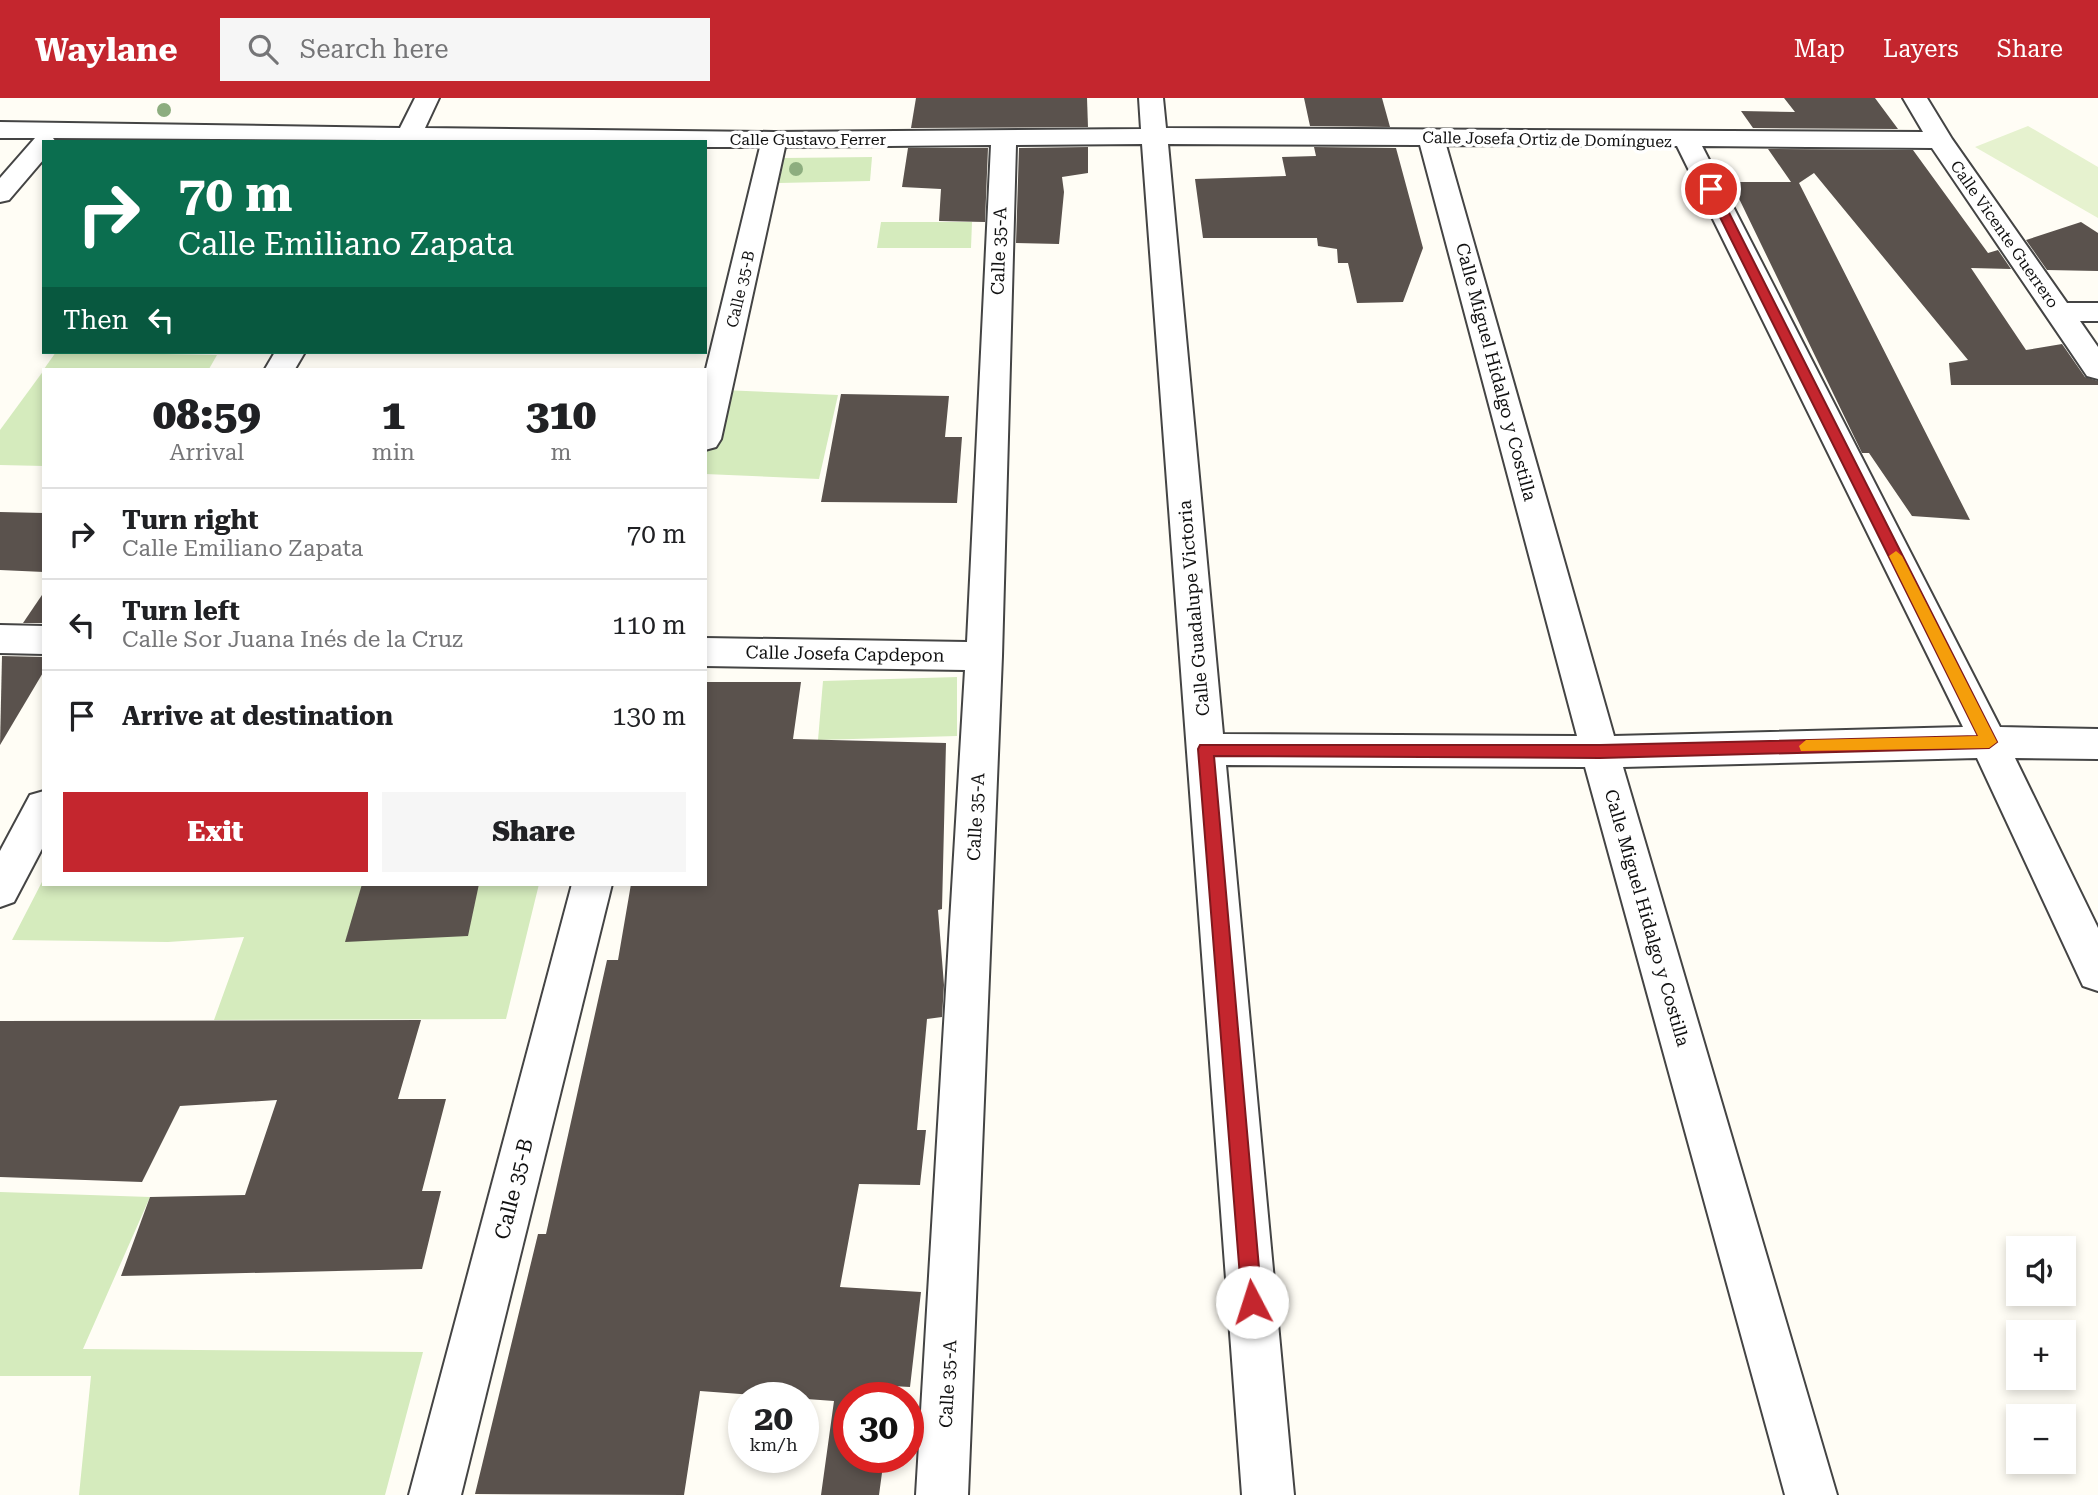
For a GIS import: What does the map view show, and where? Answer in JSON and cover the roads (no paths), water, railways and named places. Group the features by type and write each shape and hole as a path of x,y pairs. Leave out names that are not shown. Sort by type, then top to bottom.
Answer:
{"street":[{"path":"407,138 428,98"},
{"name":"Calle Guadalupe Victoria","path":"1151,98 1268,1495"},
{"name":"Calle Vicente Guerrero","path":"1915,98 1940,140 2098,369"},
{"name":"Calle Gustavo Ferrer","path":"0,130 48,139 774,140 1155,136"},
{"name":"Calle Josefa Ortiz de Domínguez","path":"1155,136 1687,141 1940,140"},
{"name":"Calle Miguel Hidalgo y Costilla","path":"1431,138 1600,751 1811,1495"},
{"name":"Calle 35-A","path":"943,1495 984,656 1004,139"},
{"name":"Calle 35-B","path":"707,430 774,140"},
{"path":"1687,141 1989,742 2098,972"},
{"path":"0,194 42,146"},
{"path":"2059,312 2098,312"},
{"path":"0,639 42,640"},
{"name":"Calle Josefa Capdepon","path":"707,652 984,656"},
{"path":"1206,749 1600,751 1989,742 2098,744"},
{"path":"0,889 42,811"},
{"name":"Calle 35-B","path":"435,1495 591,886"}]}
